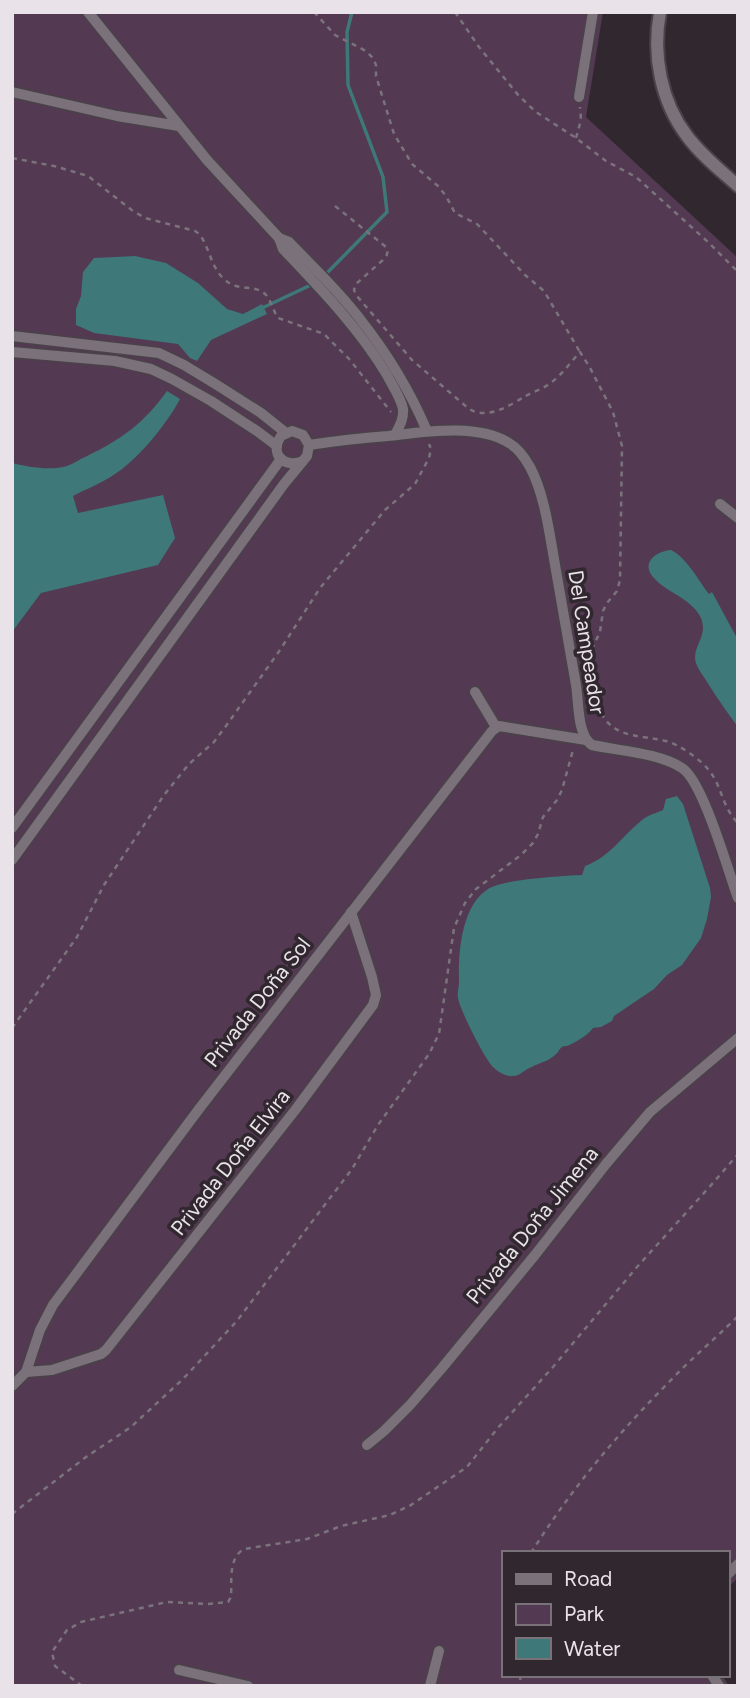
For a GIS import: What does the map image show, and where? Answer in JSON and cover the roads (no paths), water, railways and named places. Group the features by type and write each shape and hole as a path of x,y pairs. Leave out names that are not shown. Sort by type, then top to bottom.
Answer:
{"street":[{"path":"88,12 207,160 279,238 289,242 323,285 359,317 416,405 427,431"},
{"path":"579,97 593,12"},
{"path":"660,12 657,28 659,70 675,119 706,158 738,186"},
{"path":"12,92 117,116 179,126"},
{"path":"323,285 374,354 392,384 403,415 395,435"},
{"path":"12,335 159,353 217,385 261,413 286,433"},
{"path":"12,352 115,361 151,369 211,401 257,431 276,446 281,459 296,464 303,461"},
{"path":"12,860 275,495 307,456 309,445 303,435 292,431 286,433 276,446"},
{"name":"Del Campeador","path":"309,445 427,431 469,432 496,436 520,452 537,483 548,525 577,691 581,739 592,745 669,762 686,770 703,799 738,898"},
{"path":"12,828 281,459"},
{"path":"720,504 738,518"},
{"path":"155,632 169,642"},
{"path":"475,692 496,727 581,739"},
{"name":"Privada Doña Sol","path":"12,1386 26,1372 40,1330 53,1305 199,1109 496,727"},
{"path":"43,786 57,797"},
{"name":"Privada Doña Elvira","path":"26,1372 52,1370 106,1350 296,1110 373,1005 376,995 372,976 351,912"},
{"name":"Privada Doña Jimena","path":"367,1445 403,1412 442,1367 650,1112 738,1038"},
{"path":"430,1686 439,1651"},
{"path":"179,1670 248,1686"}],"water":[{"path":"135,256 166,263 198,283 227,309 243,314 262,304 267,314 211,340 197,361 190,358 178,344 94,333 76,325 83,272 94,258"},
{"path":"167,391 180,399 150,442 121,470 73,496 78,513 163,495 175,538 158,565 41,593 12,632 12,463 47,468 72,464 132,429"},
{"path":"671,550 687,564 709,594 712,592 738,640 738,727 696,663 696,651 703,629 700,616 690,604 659,583 650,573 649,563 655,555"},
{"path":"677,796 683,804 710,888 711,897 701,938 682,965 667,975 654,989 614,1016 612,1021 593,1028 578,1041 562,1047 550,1059 518,1075 508,1076 498,1071 479,1045 458,998 463,931 472,907 488,889 496,886 534,879 582,875 585,866 609,851 644,818 663,810 666,799"}],"waterway":[{"path":"325,275 387,212 383,177 348,85 347,32 352,12"},
{"path":"260,309 313,284"}]}
